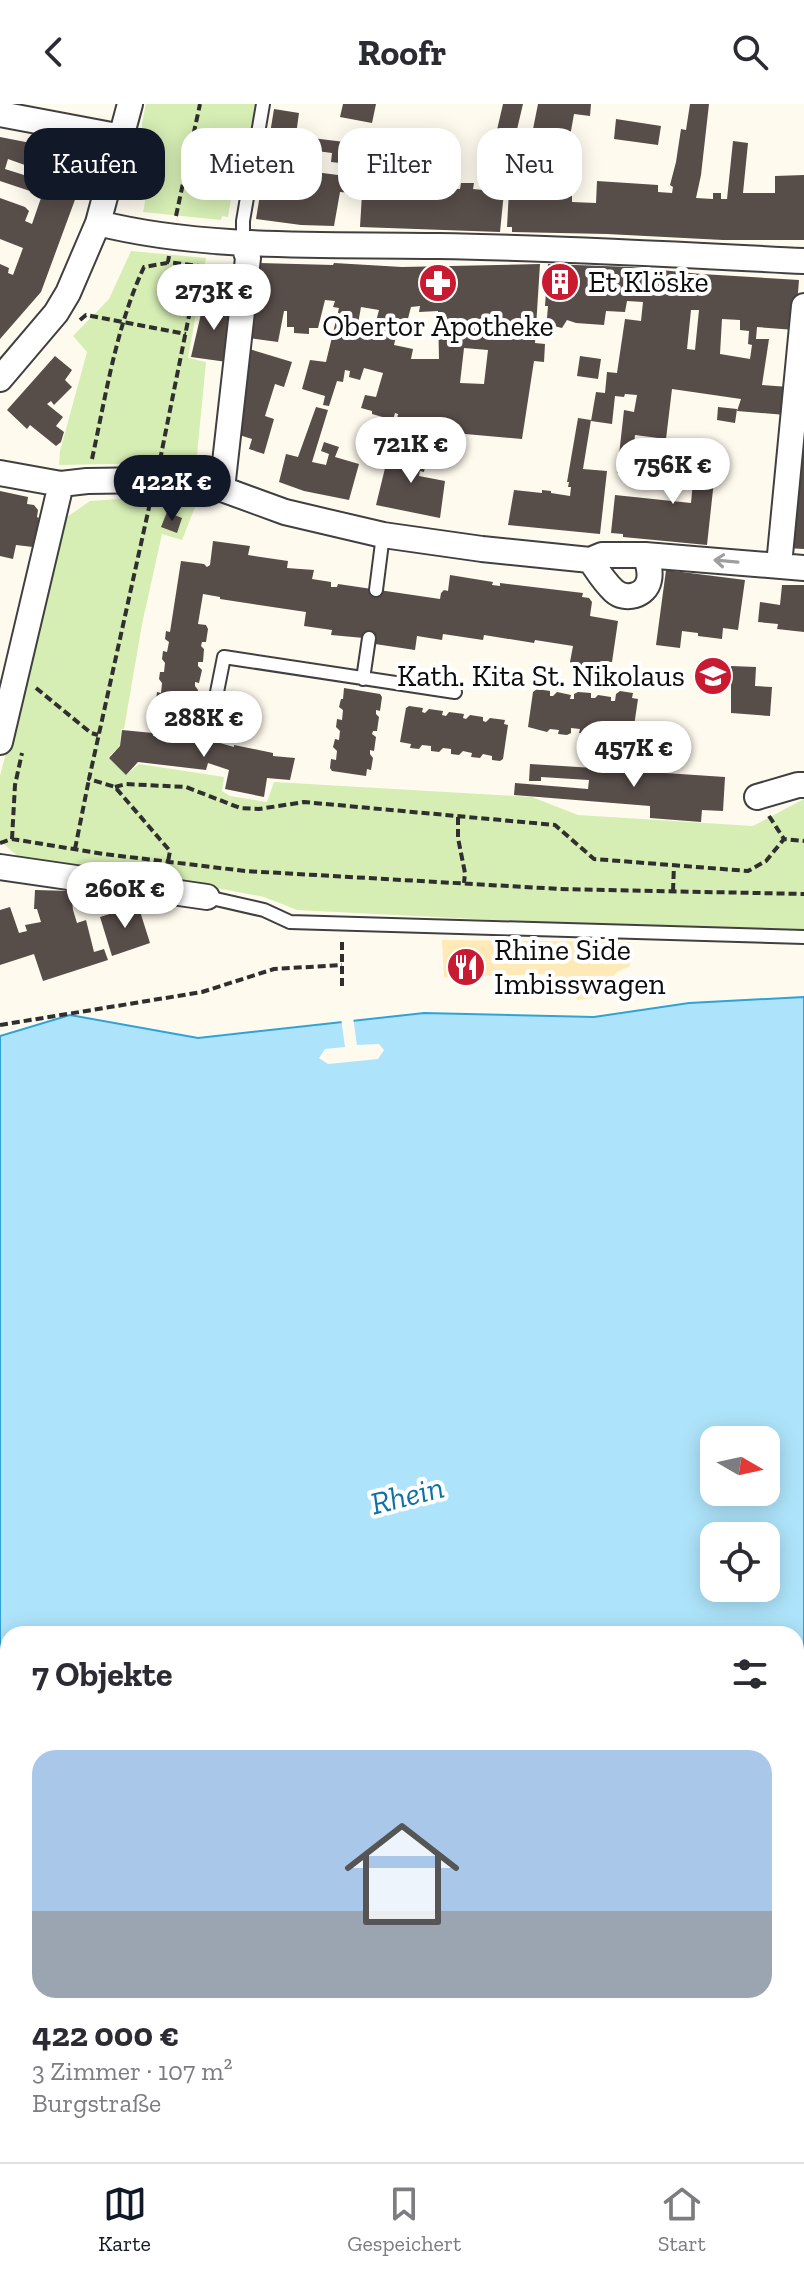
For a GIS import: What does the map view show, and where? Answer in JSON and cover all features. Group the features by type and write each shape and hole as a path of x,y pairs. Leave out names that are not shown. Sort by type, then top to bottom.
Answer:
{"street":[{"path":"124,128 130,104"},
{"path":"0,114 74,128"},
{"path":"0,379 62,303 98,223 104,200"},
{"path":"98,223 243,243 558,248 804,261"},
{"path":"222,489 248,258 243,243"},
{"path":"779,565 804,306"},
{"path":"0,473 61,484 155,480 222,489 285,512 383,535 590,560 602,555 645,555 804,568"},
{"path":"12,743 61,484"},
{"path":"590,560 615,592 626,597 645,590 650,568 645,555"},
{"path":"757,797 804,785"},
{"path":"0,867 207,897"}],"lane":[{"path":"243,243 243,221 263,104"},
{"path":"376,590 383,535"},
{"path":"363,679 369,638"},
{"path":"212,717 224,657 455,692"},
{"path":"207,897 264,910 290,922 804,937"}],"path":[{"path":"168,262 200,104"},
{"path":"75,849 199,266 168,262 144,267 122,323 87,481"},
{"path":"62,303 72,328 86,315 186,334"},
{"path":"32,702 39,675"},
{"path":"35,688 91,733 98,735"},
{"path":"12,743 15,785 12,839"},
{"path":"89,779 115,787 170,851 168,862"},
{"path":"115,787 126,784 186,787 240,808 259,809 304,802 555,825 594,859 748,871 766,861 784,839 804,841"},
{"path":"458,817 464,883"},
{"path":"0,843 12,839 245,871 560,889 804,894"},
{"path":"673,892 674,865"},
{"path":"342,924 342,986"},
{"path":"0,1025 202,992 274,969 342,965"}],"green space":[{"path":"146,104 256,104 252,128 181,128 181,200 231,200 228,217 222,216 221,220 143,212 145,200 165,200 165,128 142,128"},
{"path":"131,251 206,258 188,358 206,362 196,465 59,465 87,352 73,336 109,299"},
{"path":"149,497 197,502 182,540 162,534 120,746 108,757 126,775 139,764 224,777 222,791 230,796 267,802 274,782 532,797 578,815 753,826 804,799 804,931 692,930 297,910 264,897 212,887 27,864 0,841 0,776 67,517 90,501"}],"sand":[{"path":"442,940 630,942 630,966 617,972 594,998 578,1000 547,974 444,977"}],"water":[{"name":"Rhein","path":"804,997 804,1626 0,1626 0,1036 70,1015 198,1038 424,1013 594,1017 689,1003"}],"pier":[{"path":"353,1017 357,1045 379,1044 384,1050 378,1059 328,1064 319,1058 325,1049 345,1047 341,1018"}],"building":[{"path":"343,104 376,104 372,123 340,117"},
{"path":"503,104 523,104 517,128 497,128"},
{"path":"538,104 591,104 590,116 574,114 572,128 533,128"},
{"path":"690,104 709,104 696,198 713,199 713,193 721,193 721,199 727,199 733,141 748,143 743,193 775,193 775,176 804,175 804,240 512,232 512,227 507,227 508,200 596,203 597,181 658,185 658,192 672,193 673,187 670,185 681,129 686,130"},
{"path":"274,109 299,113 297,128 271,128"},
{"path":"616,119 661,126 658,145 614,139"},
{"path":"0,137 24,142 24,165 8,159 5,169 24,175 24,189 0,181"},
{"path":"322,139 338,141 338,163 331,162 332,153 322,152"},
{"path":"322,173 338,175 339,200 334,226 256,219 259,200 322,200"},
{"path":"461,183 474,183 477,200 503,200 500,232 360,227 362,200 461,200"},
{"path":"0,198 25,207 29,211 25,221 32,224 40,200 75,200 41,292 0,339 0,264 9,268 8,273 13,275 23,248 0,239"},
{"path":"259,263 402,267 540,264 535,343 545,344 544,362 534,361 522,439 454,433 454,427 397,420 398,414 395,413 393,420 372,414 372,411 361,408 365,395 376,397 383,373 364,368 360,380 349,377 350,371 345,370 343,382 337,381 329,406 323,405 325,396 302,389 310,360 326,362 339,308 333,307 335,301 325,300 318,328 309,328 309,334 294,333 294,327 287,327 287,311 284,311 278,342 249,338","holes":["420,306 419,312 438,311 439,359 411,359 413,349 394,345 395,328 405,330 411,307","361,307 379,310 373,333 357,329","464,348 488,350 484,384 460,383"]},
{"path":"548,264 799,280 795,330 757,327 756,339 769,339 762,385 789,387 786,415 737,411 741,399 672,389 666,439 635,435 631,474 617,473 624,410 634,412 637,395 615,396 612,424 591,421 596,392 605,393 607,372 617,373 625,319 641,321 643,302 627,301 625,312 606,311 604,325 567,320 562,328 545,319 548,306 545,306","holes":["691,310 699,310 695,350 687,349","722,319 740,320 740,330 749,331 748,344 752,345 750,359 720,354"]},
{"path":"204,301 233,305 227,362 191,357"},
{"path":"246,348 292,362 284,387 275,384 265,416 274,419 264,454 249,449 252,439 236,434"},
{"path":"55,356 72,370 65,380 72,387 54,405 51,401 47,404 63,417 56,426 64,432 56,446 30,425 27,429 7,410"},
{"path":"580,356 601,359 598,379 577,376"},
{"path":"316,407 328,410 312,462 326,465 329,454 321,451 324,442 339,447 335,457 359,464 349,500 304,491 279,482 286,454 298,457"},
{"path":"718,407 737,409 735,423 717,420"},
{"path":"578,418 591,420 583,469 607,471 600,534 508,525 514,490 542,493 542,490 570,496 571,487 567,482"},
{"path":"804,420 804,549 787,548"},
{"path":"687,441 718,444 707,545 623,537 623,534 611,533 615,495 691,503 694,470 685,469"},
{"path":"401,446 428,451 424,472 420,471 419,476 445,481 440,518 376,505 387,460 398,462"},
{"path":"0,491 28,497 27,504 34,505 38,510 33,547 16,545 13,559 0,556"},
{"path":"167,512 182,518 177,533 161,527"},
{"path":"213,541 250,546 248,555 288,561 287,568 314,570 312,579 331,582 331,587 338,584 440,599 444,590 448,591 450,575 493,582 492,585 500,586 500,583 583,593 582,597 592,602 590,616 618,621 612,662 608,662 607,669 603,670 573,666 570,662 573,646 484,635 483,640 443,634 442,640 417,636 415,650 375,644 375,639 331,635 332,630 304,626 306,612 203,594 198,624 206,625 208,629 206,642 202,642 201,646 204,649 203,662 198,662 202,670 199,683 195,682 197,703 192,702 191,708 158,703 157,692 161,693 162,683 160,672 164,672 165,663 163,651 167,652 169,642 165,639 166,631 170,632 181,561 207,567 210,565"},
{"path":"666,570 745,580 738,630 723,628 722,639 682,631 680,648 656,645"},
{"path":"782,585 804,585 804,632 777,629 778,624 758,622 760,602 780,605"},
{"path":"731,666 756,667 755,686 772,687 770,716 731,713"},
{"path":"344,688 380,694 382,697 380,711 376,710 379,717 377,731 372,734 376,737 374,751 370,750 373,758 371,770 367,769 366,776 332,771 330,768 331,759 336,760 337,751 333,747 335,739 339,740 340,731 336,727 337,719 342,720 343,710 339,707"},
{"path":"537,689 550,691 550,696 557,692 571,695 570,699 574,699 574,694 578,692 591,693 591,698 598,695 611,697 611,701 615,701 620,691 633,693 632,698 638,699 633,733 621,734 622,730 613,728 608,738 600,736 600,732 579,733 580,729 571,728 571,733 567,735 558,734 559,730 550,729 547,732 528,727 533,692"},
{"path":"406,708 423,708 422,712 425,713 429,709 443,711 442,715 446,716 449,712 464,714 463,718 466,719 470,715 483,717 486,722 490,718 505,720 504,724 508,725 503,759 492,760 492,756 483,754 480,758 471,757 472,753 463,751 459,755 451,754 451,749 443,748 439,752 431,751 431,746 410,748 411,744 400,742"},
{"path":"122,730 153,733 153,736 166,738 166,735 192,738 192,742 213,741 273,753 273,756 295,758 290,780 267,778 264,797 225,789 229,770 208,763 206,770 138,762 126,775 109,758 120,746"},
{"path":"643,760 660,761 659,764 665,765 665,773 725,777 723,811 702,810 701,822 650,818 650,806 514,795 515,783 588,789 589,780 541,777 541,781 529,781 530,764 642,771"},
{"path":"35,890 71,891 77,923 86,920 94,952 104,949 108,960 43,981 34,954 0,965 0,910 10,907 19,933 27,931 25,925 41,922 37,909 34,909"},
{"path":"138,905 150,943 112,956 100,917"}],"place":[{"name":"Et Klöske","path":"560,282"},
{"name":"Obertor Apotheke","path":"438,283"},
{"name":"Kath. Kita St. Nikolaus","path":"713,676"},
{"name":"Rhine Side Imbisswagen","path":"466,967"}]}
